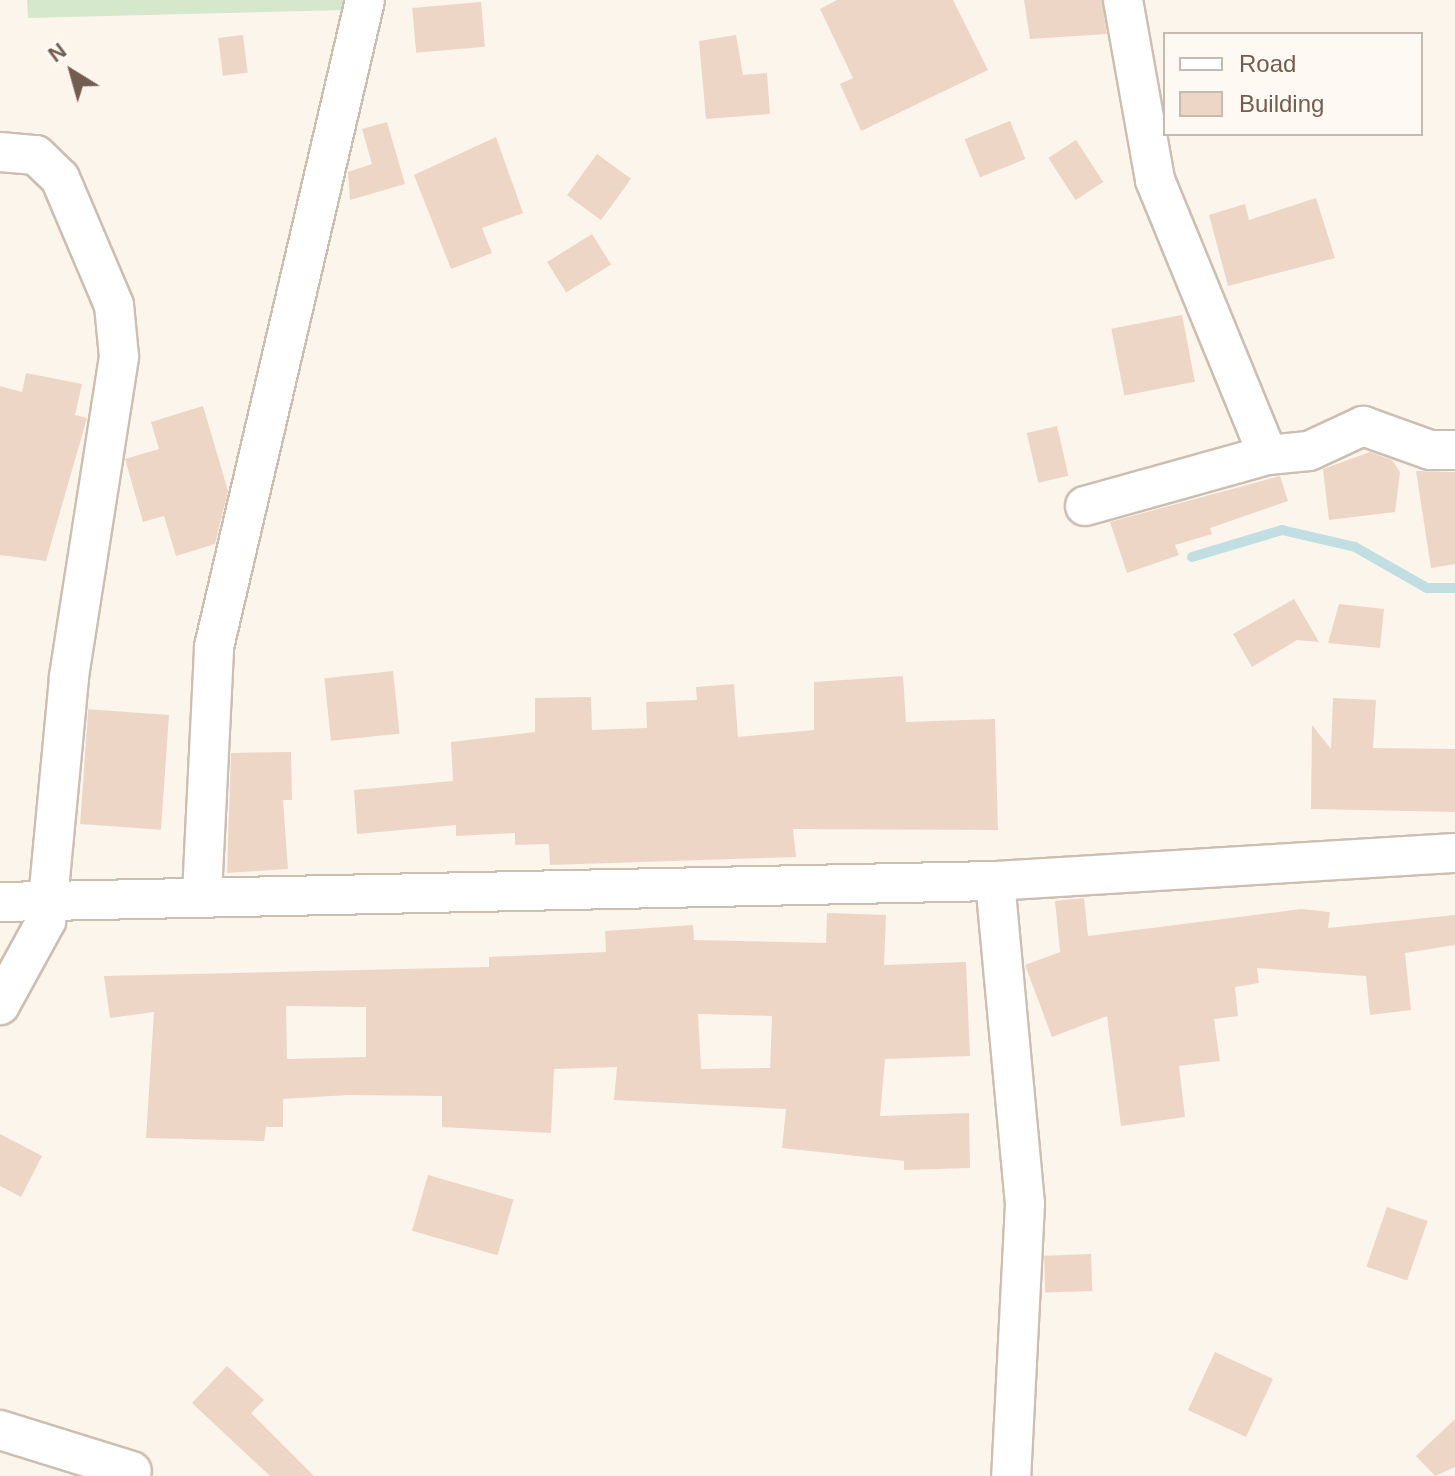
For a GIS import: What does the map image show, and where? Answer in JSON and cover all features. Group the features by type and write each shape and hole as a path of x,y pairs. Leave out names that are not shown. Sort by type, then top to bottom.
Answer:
{"street":[{"path":"202,895 214,647 365,0"},
{"path":"1123,0 1155,180 1268,455"},
{"path":"0,152 36,155 60,178 119,331 69,678 48,901 29,961 0,1005"},
{"path":"1085,506 1268,455 1309,451 1363,426 1430,450 1455,450"},
{"path":"0,902 202,895 995,881 1455,853"},
{"path":"995,881 1025,1204 1011,1476"},
{"path":"0,1430 132,1471"}],"green space":[{"path":"27,0 346,0 346,10 28,18"}],"building":[{"path":"837,0 953,0 988,70 861,131 840,84 853,78 820,9"},
{"path":"1024,0 1102,0 1107,34 1030,39"},
{"path":"481,2 485,47 416,53 412,8"},
{"path":"243,35 248,73 223,76 218,38"},
{"path":"736,35 743,75 767,73 770,114 706,119 699,41"},
{"path":"1010,121 1025,159 980,177 965,139"},
{"path":"387,122 405,184 350,200 348,172 372,164 362,129"},
{"path":"496,137 523,213 482,228 492,253 451,269 414,175"},
{"path":"1076,140 1103,182 1076,200 1048,158"},
{"path":"597,154 631,179 601,220 567,195"},
{"path":"1316,198 1335,258 1228,286 1209,215 1245,204 1249,220"},
{"path":"592,234 611,265 566,293 547,262"},
{"path":"1182,315 1195,382 1124,395 1111,329"},
{"path":"26,373 82,384 75,415 87,418 46,561 0,555 0,386 22,392"},
{"path":"203,406 228,491 215,544 176,556 164,516 143,522 125,459 159,449 151,422"},
{"path":"1057,426 1068,476 1038,483 1027,433"},
{"path":"1370,452 1392,460 1400,472 1395,512 1329,520 1323,469"},
{"path":"1416,471 1455,472 1455,564 1431,568"},
{"path":"1280,476 1288,501 1210,528 1212,534 1175,545 1179,555 1127,573 1110,522"},
{"path":"1294,599 1319,642 1297,640 1252,667 1233,634"},
{"path":"1339,604 1384,609 1380,648 1328,643"},
{"path":"393,671 400,734 331,741 324,678"},
{"path":"903,676 906,722 995,719 998,830 793,829 796,857 550,865 549,844 515,845 515,833 456,836 456,825 357,834 354,790 453,781 451,742 535,732 535,698 591,697 592,730 647,728 646,702 697,700 696,687 734,684 738,737 814,730 814,682"},
{"path":"1333,698 1376,700 1373,748 1455,749 1455,812 1311,809 1312,725 1331,749"},
{"path":"88,709 169,715 161,830 80,824"},
{"path":"291,752 292,800 283,800 288,869 227,873 231,753"},
{"path":"1084,898 1088,936 1301,909 1330,912 1328,928 1455,915 1455,945 1405,953 1411,1010 1370,1015 1366,976 1257,968 1259,983 1235,987 1238,1016 1214,1019 1220,1061 1179,1066 1185,1117 1121,1126 1107,1016 1052,1037 1025,965 1060,952 1055,901"},
{"path":"827,913 886,915 884,965 966,962 970,1056 885,1059 880,1116 969,1113 970,1168 904,1170 904,1161 782,1148 786,1109 614,1100 617,1067 554,1069 551,1133 442,1127 442,1096 348,1095 283,1099 283,1127 266,1127 264,1141 146,1138 154,1012 110,1018 104,976 489,967 489,957 606,952 605,931 693,925 694,940 826,943","holes":["286,1006 366,1007 366,1057 287,1059","698,1014 772,1016 770,1068 701,1069"]},
{"path":"0,1134 42,1156 21,1197 0,1186"},
{"path":"428,1175 514,1200 498,1255 412,1231"},
{"path":"1387,1207 1428,1221 1407,1281 1366,1267"},
{"path":"1091,1254 1092,1291 1045,1293 1044,1256"},
{"path":"1215,1352 1273,1379 1246,1437 1188,1410"},
{"path":"227,1366 264,1400 251,1413 314,1476 270,1476 192,1403"},
{"path":"1455,1419 1455,1467 1435,1476 1416,1456"}],"waterway":[{"path":"1192,557 1282,530 1355,547 1427,588 1455,588"}]}
